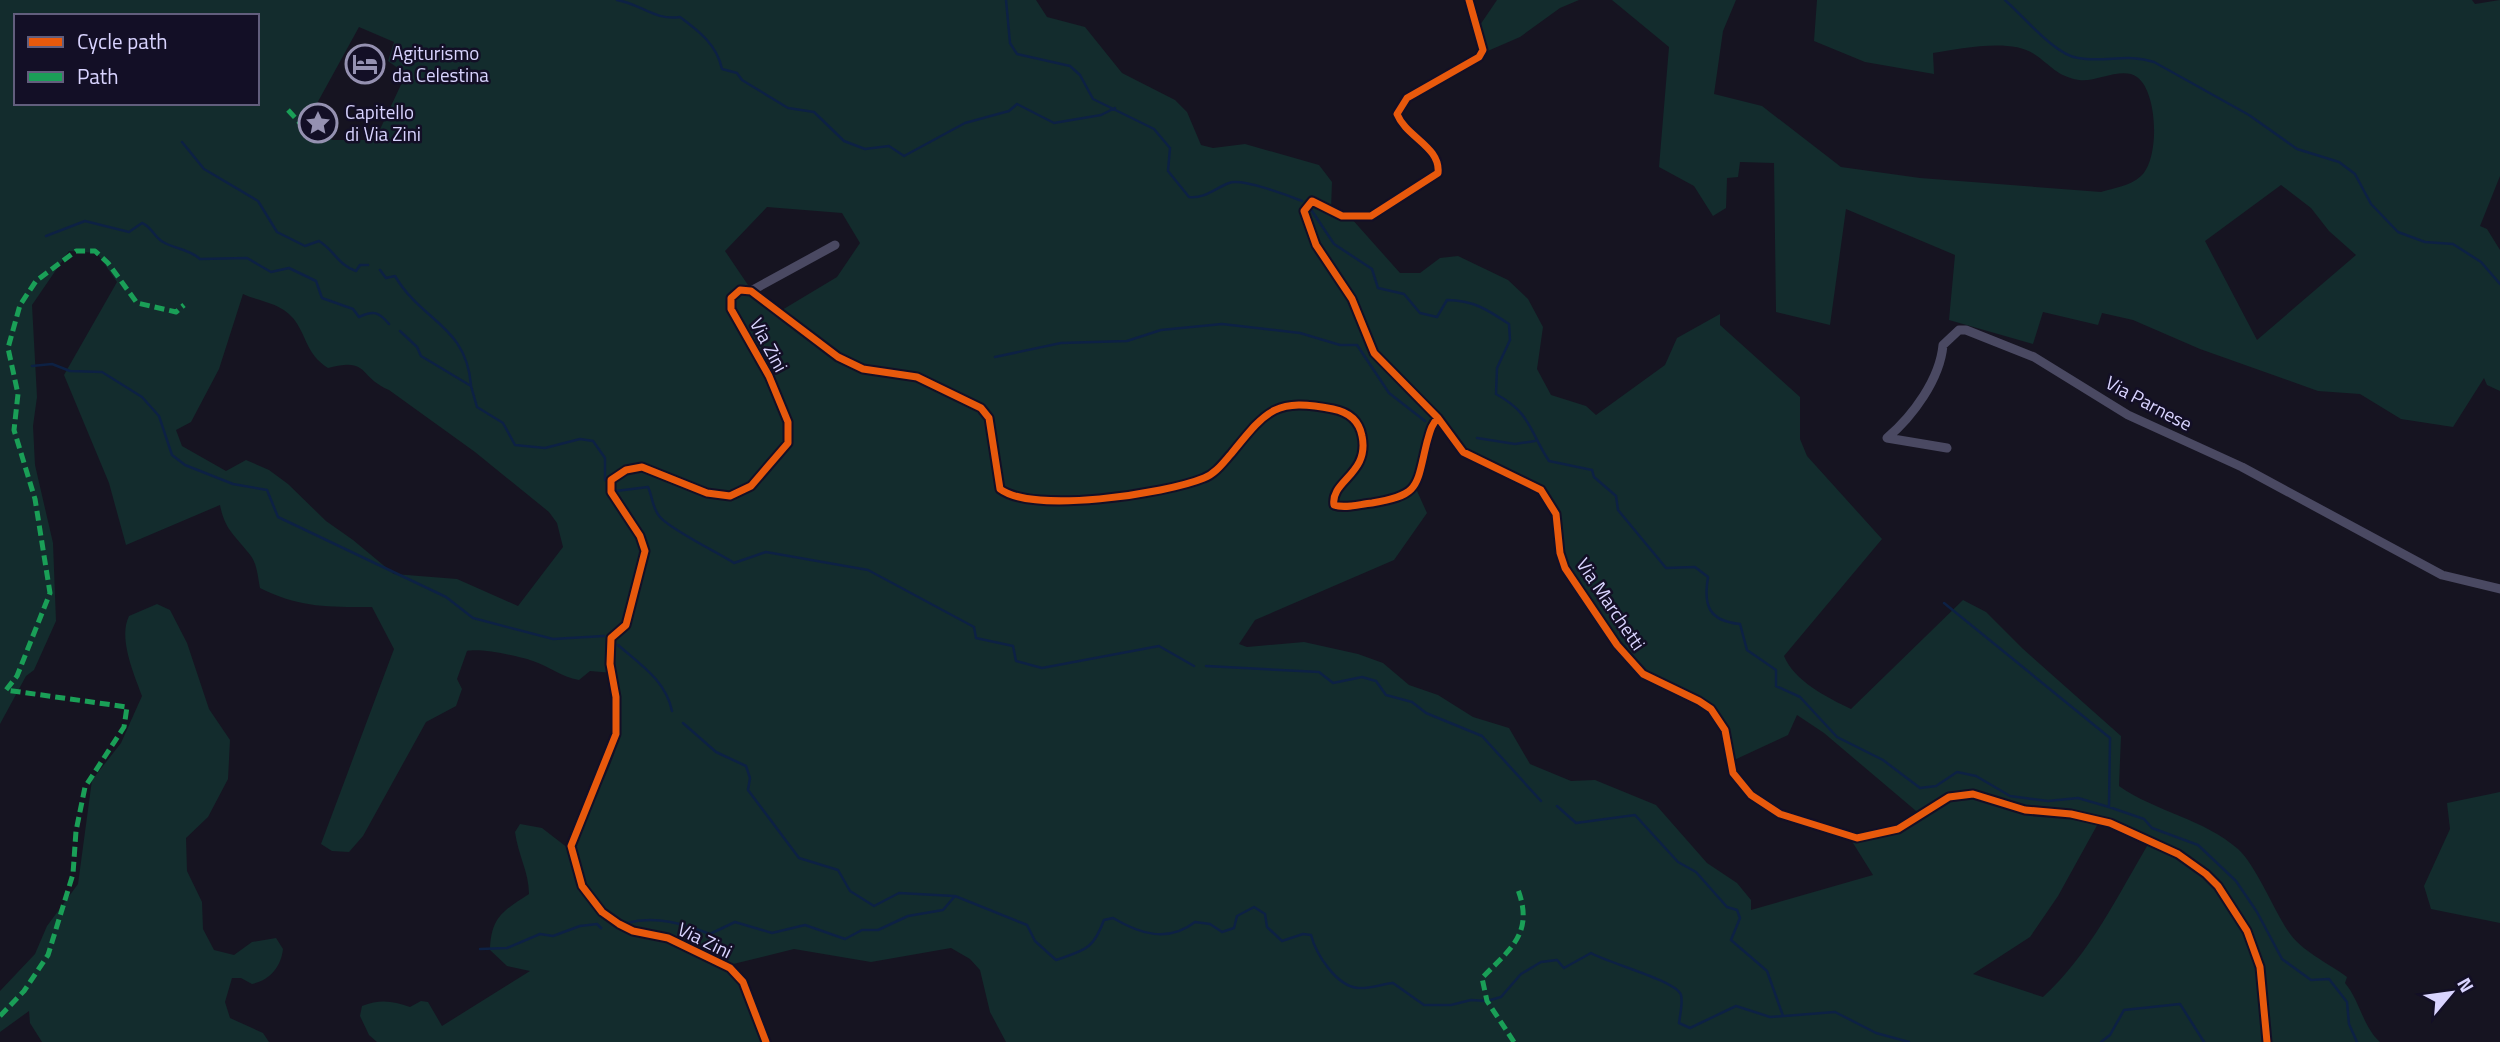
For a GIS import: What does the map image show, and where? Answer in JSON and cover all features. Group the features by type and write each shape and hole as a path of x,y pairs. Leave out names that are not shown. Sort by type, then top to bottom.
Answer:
{"street":[{"name":"Via Marchetti","path":"1469,0 1483,50 1479,57 1408,98 1398,114 1401,124 1436,156 1438,173 1371,216 1342,216 1312,201 1304,211 1316,245 1352,299 1374,353 1438,418 1463,452 1474,460 1541,490 1556,514 1560,553 1565,568 1617,645 1643,674 1711,709 1726,730 1733,773 1763,805 1780,814 1857,838 1898,829 1950,797 1973,794 2025,810 2071,814 2110,823 2178,854 2193,863 2218,886 2246,931 2260,967 2267,1042"},
{"path":"751,291 835,244"},
{"name":"Via Zini","path":"766,1042 743,982 730,968 668,938 633,931 610,918 582,886 571,846 616,734 617,697 610,664 611,638 626,625 645,551 640,536 611,492 611,480 626,470 642,467 707,494 730,496 751,486 788,443 788,422 779,399 731,309 731,298 740,290 751,291 838,357 863,369 917,377 981,408 989,418 1000,489 1008,495 1033,500 1096,499 1203,479 1220,467 1271,410 1286,404 1346,412 1358,423 1362,436 1361,461 1336,491 1334,505 1344,507 1395,499 1414,488 1419,479 1432,424 1438,418"},
{"name":"Via Parnese","path":"1947,448 1887,438 1903,424 1941,365 1943,345 1959,330 1966,330 2034,357 2128,415 2242,467 2442,575 2500,589"}],"green space":[{"path":"0,0 1036,0 1047,17 1085,27 1122,73 1175,100 1187,112 1201,145 1213,148 1245,144 1319,165 1332,182 1331,210 1351,218 1400,273 1420,273 1440,258 1458,256 1508,280 1528,299 1543,327 1537,369 1551,395 1586,406 1596,415 1665,365 1677,338 1720,314 1720,325 1800,397 1800,439 1807,456 1882,539 1784,656 1795,673 1813,688 1851,709 1963,600 1986,612 2022,648 2121,736 2119,786 2148,803 2210,830 2238,849 2258,876 2288,931 2308,951 2347,977 2345,983 2369,1029 2380,1042 1006,1042 990,1012 980,970 970,959 951,948 871,962 794,949 725,966 743,985 768,1042 377,1042 369,1035 360,1016 362,1006 386,1002 410,1007 421,1001 428,1002 442,1026 530,971 507,966 490,950 493,930 500,916 529,894 515,832 520,824 542,828 573,852 618,741 620,714 613,673 590,671 579,680 518,657 467,651 457,679 462,689 456,706 426,722 363,836 349,852 332,851 321,844 394,649 372,607 302,603 260,588 253,559 228,527 220,505 126,545 109,483 64,375 117,282 97,253 69,251 32,305 37,397 33,426 35,465 53,543 56,621 34,670 26,676 0,724","holes":["359,27 394,42 388,61 406,74 375,140 332,140 315,107","767,207 842,213 860,243 837,277 777,313 748,285 725,251","243,294 288,313 315,357 328,368 357,366 379,385 475,452 549,512 557,523 563,547 518,606 457,579 394,574 326,521 288,484 269,470 246,460 226,471 182,446 176,430 191,422 219,369","1437,419 1472,458 1551,500 1568,570 1639,669 1718,715 1732,761 1788,735 1797,715 1824,733 1922,816 1864,837 1848,835 1873,875 1751,910 1751,900 1737,883 1707,863 1656,805 1595,780 1571,781 1530,764 1509,728 1473,717 1438,695 1409,685 1383,663 1358,654 1304,642 1247,647 1239,644 1255,620 1394,560 1427,513 1417,491","2100,820 2150,841 2089,943 2043,997 1973,974 2030,937 2058,896"]},
{"path":"1497,0 1579,0 1560,8 1520,37 1483,53 1480,25"},
{"path":"1612,0 1736,0 1723,31 1714,94 1762,106 1841,167 1920,178 2101,192 2137,179 2147,167 2151,155 2154,141 2153,110 2144,85 2137,77 2124,73 2079,80 2059,73 2024,49 1999,46 1933,53 1934,74 1865,62 1814,41 1817,0 2472,0 2475,4 2500,0 2500,176 2480,226 2487,229 2500,250 2500,391 2487,385 2484,378 2453,427 2401,419 2360,394 2318,391 2200,349 2133,320 2102,313 2098,325 2043,312 2033,344 1949,320 1955,255 1846,209 1830,325 1776,312 1774,163 1740,162 1738,177 1727,178 1726,208 1713,216 1694,186 1659,167 1669,47","holes":["2281,185 2311,208 2329,231 2356,255 2257,340 2205,241"]},
{"path":"157,604 170,610 187,643 209,709 230,740 228,779 208,817 186,838 187,871 202,902 203,929 214,950 234,955 252,942 276,938 283,949 277,967 264,979 252,984 241,978 232,978 225,1002 230,1018 263,1033 269,1042 42,1042 30,1023 29,1011 0,1032 0,991 35,954 47,926 78,884 92,780 121,743 142,696 128,656 126,625 129,616"},
{"path":"2500,792 2500,923 2431,909 2424,886 2450,829 2447,803"}],"waterway":[{"path":"617,0 663,17 680,17 712,46 722,69 737,73 742,80 788,108 814,112 844,141 865,149 889,146 904,156 965,123 1009,111 1017,104 1054,123 1101,115 1115,108"},
{"path":"1006,0 1010,43 1017,54 1070,66 1080,75 1093,99 1154,129 1170,148 1168,171 1189,197 1205,195 1235,182 1265,188 1302,201"},
{"path":"2005,0 2050,43 2069,55 2088,59 2135,58 2154,62 2249,115 2297,149 2339,162 2355,174 2371,204 2398,232 2425,242 2453,244 2481,262 2500,284"},
{"path":"182,142 204,169 258,201 277,232 305,246 319,241 345,265 356,271 360,265 368,265"},
{"path":"1312,211 1334,244 1372,269 1378,288 1404,294 1420,313 1437,317 1447,300 1456,300 1480,307 1509,324 1510,340 1497,368 1496,394 1508,401 1523,416 1549,461 1592,470 1594,477 1616,496 1618,510 1666,568 1695,567 1708,577 1707,596 1710,610 1721,619 1740,624 1747,650 1776,670 1776,686 1800,697 1837,737 1883,760 1920,788 1936,786 1957,772 1976,776 2010,796 2048,801 2078,798 2109,807 2144,819 2152,828 2198,845 2236,881 2257,912 2282,959 2311,980 2329,979 2347,1002 2349,1024 2357,1042"},
{"path":"46,236 85,221 129,232 142,223 163,242 200,259 247,258 271,272 289,268 316,281 322,298 353,309 359,317 376,313 389,324"},
{"path":"380,270 386,278 395,276 418,304 452,336 461,349 471,385"},
{"path":"995,357 1061,343 1127,341 1161,330 1222,324 1300,333 1340,345 1357,345 1389,393 1425,421"},
{"path":"400,331 417,347 421,356 471,386 477,407 503,423 515,445 545,448 580,439 593,441 605,458 605,480"},
{"path":"32,366 52,364 70,371 102,372 142,397 159,416 172,455 185,465 233,484 267,490 278,517 446,597 473,618 553,639 604,636"},
{"path":"1477,438 1515,444 1535,441"},
{"path":"616,491 648,487 660,517 734,563 766,552 868,570 974,627 976,638 1013,646 1016,661 1042,668 1159,646 1194,666"},
{"path":"1944,603 2110,738 2109,807"},
{"path":"618,645 658,682 672,711"},
{"path":"1206,666 1319,672 1333,683 1362,677 1376,681 1386,695 1412,702 1426,713 1482,736 1541,801"},
{"path":"683,723 716,752 746,766 750,778 748,790 799,858 838,870 850,891 874,906 899,893 954,896"},
{"path":"1557,806 1576,823 1635,815 1678,862 1696,872 1727,907 1737,910 1740,918 1731,940 1767,971 1783,1016"},
{"path":"627,923 659,920 710,934 735,922 772,933 805,925 845,939 862,930 878,930 908,916 943,910 955,896 1027,925 1035,941 1056,960 1087,948 1096,938 1104,920 1113,918 1154,934 1175,932 1195,922 1210,924 1222,932 1234,928 1237,916 1254,907 1265,914 1267,927 1282,941 1303,934 1311,935 1322,960 1342,982 1358,988 1393,983 1424,1005 1451,1005 1501,997 1521,974 1541,962 1557,960 1564,968 1591,953 1655,978 1677,990 1682,998 1679,1023 1690,1028 1736,1006 1770,1017 1835,1012 1876,1033 1909,1042"},
{"path":"480,949 507,948 540,934 553,936 580,926 597,924 601,928"},
{"path":"2101,1042 2110,1035 2124,1010 2180,1004 2204,1042"}],"marked path":[{"path":"288,110 313,137"},
{"path":"0,1016 24,991 48,955 73,874 76,831 85,787 124,727 127,707 6,690 17,676 50,593 35,499 14,430 18,394 8,348 20,305 36,281 76,251 95,251 108,263 137,303 176,312 184,305"},
{"path":"1514,1042 1487,1001 1482,978 1517,939 1523,916 1517,887"}],"cycle path":[{"path":"1469,0 1483,50 1479,57 1407,98 1397,114 1401,122 1434,156 1438,173 1371,216 1342,216 1312,201 1304,211 1316,245 1352,299 1374,353 1438,418 1463,452 1541,490 1556,514 1560,553 1565,568 1617,645 1643,674 1711,709 1725,730 1733,773 1751,795 1780,814 1857,838 1898,829 1949,797 1973,794 2025,810 2071,814 2110,823 2178,854 2218,886 2247,931 2260,967 2267,1042"},
{"path":"766,1042 743,982 730,968 668,938 633,931 602,912 582,886 571,846 616,734 616,697 610,664 611,638 626,625 645,551 640,536 611,492 611,480 626,470 642,467 707,493 730,496 751,486 788,443 788,422 769,376 731,309 731,298 740,290 751,291 838,357 863,369 917,377 981,408 989,418 1000,489 1017,496 1040,500 1069,501 1131,495 1204,478 1225,461 1263,418 1273,411 1298,405 1338,410 1355,421 1361,430 1363,449 1360,459 1338,489 1334,505 1348,506 1388,500 1408,492 1414,486 1431,429 1438,418"}],"place":[{"name":"Agiturismo da Celestina","path":"365,64"},
{"name":"Capitello di Via Zini","path":"318,123"}]}
